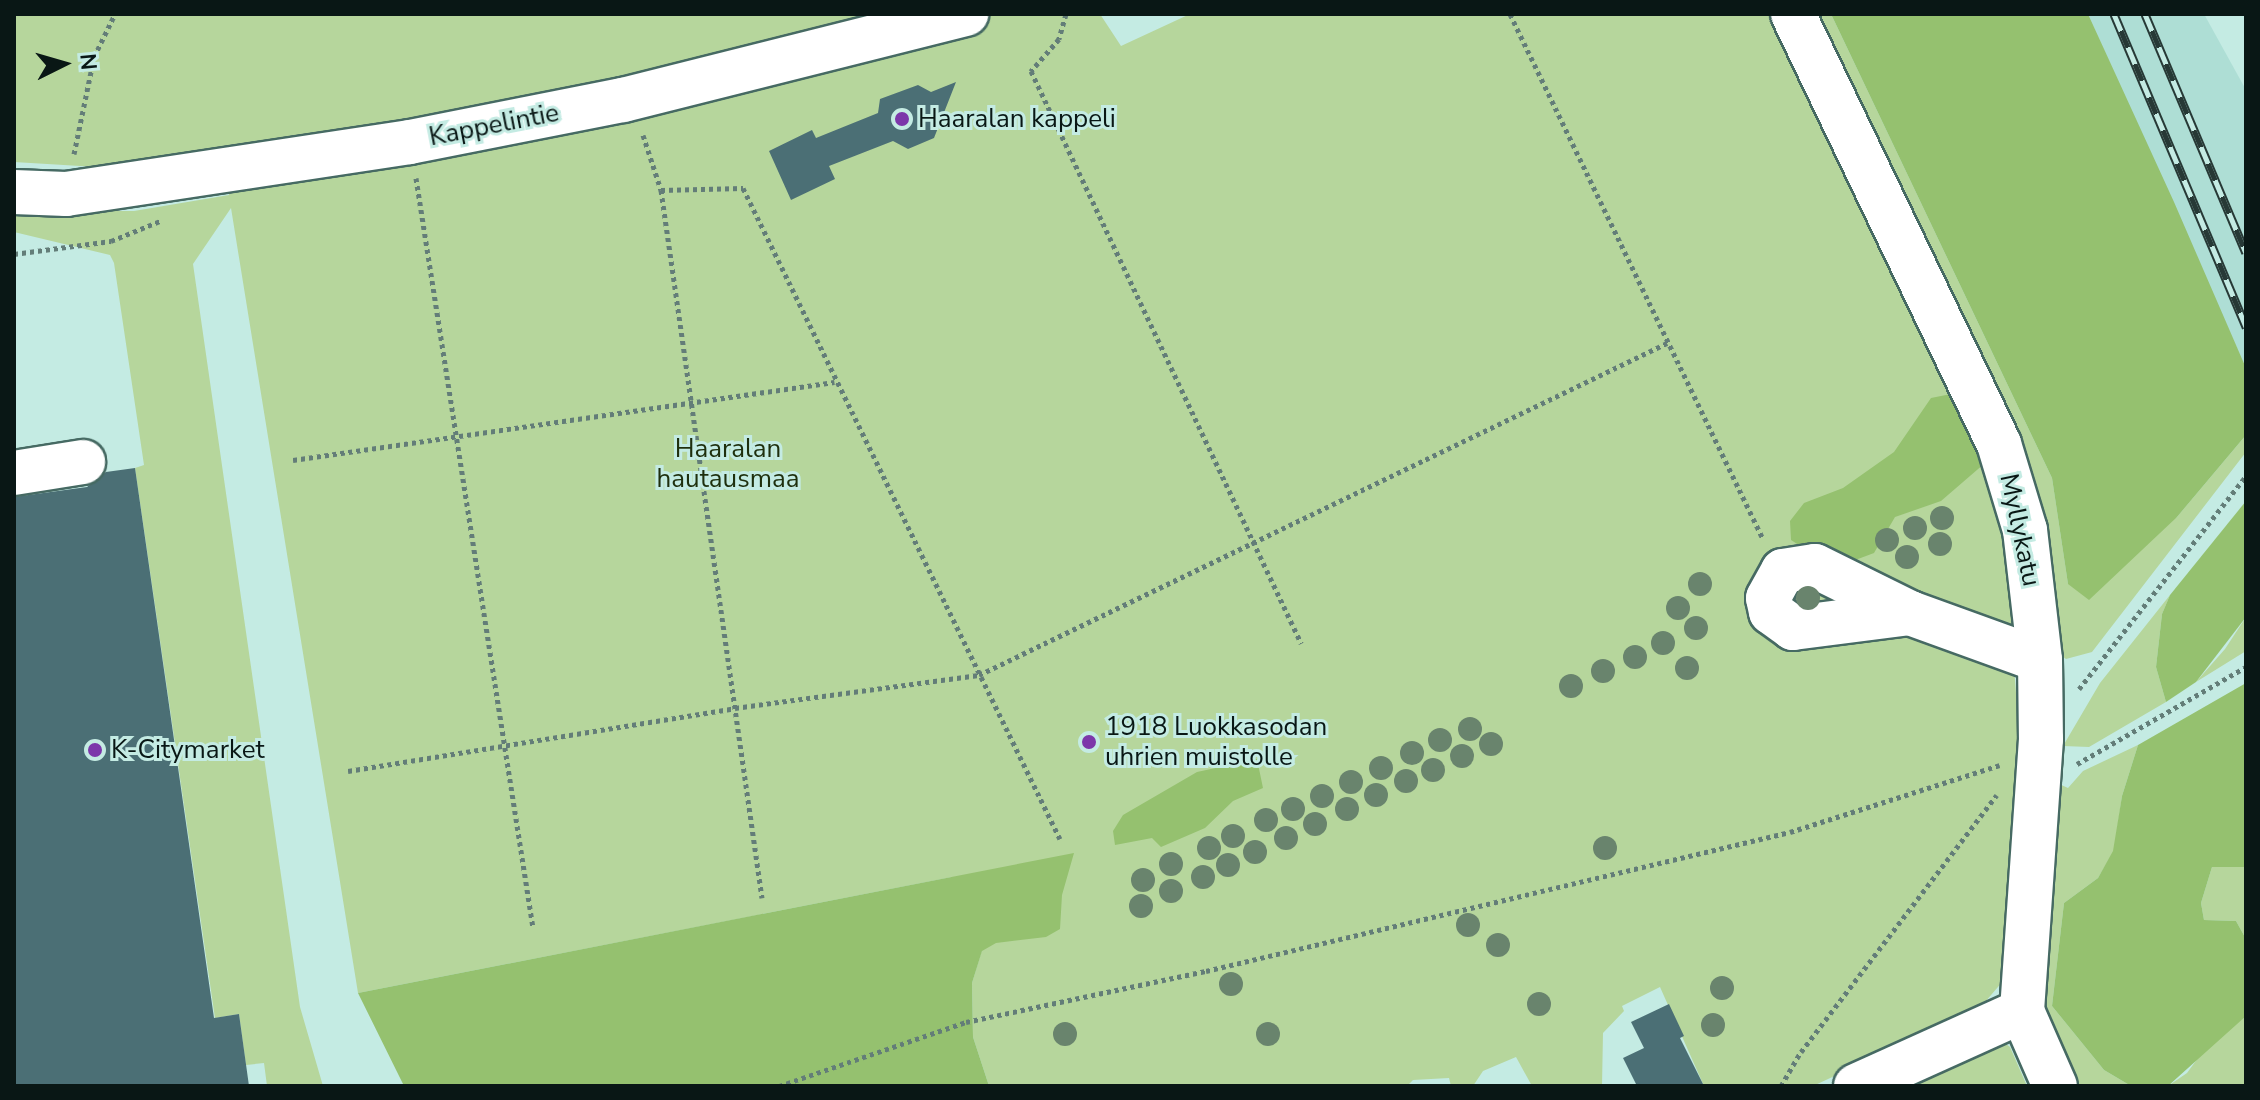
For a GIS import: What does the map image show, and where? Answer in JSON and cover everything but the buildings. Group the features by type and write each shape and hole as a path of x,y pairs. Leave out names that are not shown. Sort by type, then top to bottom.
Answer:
{"street":[{"name":"Kappelintie","path":"14,192 66,194 410,142 623,100 966,14"},
{"name":"Myllykatu","path":"1793,14 1999,444 2025,530 2040,660 2041,739 2022,1011 2055,1086"},
{"path":"14,473 83,462"},
{"path":"1910,613 1812,628 1781,624 1771,612 1768,598 1783,571 1815,566 1832,571 1910,613 2040,660"},
{"path":"1860,1085 2022,1011"}],"path":[{"path":"66,194 94,57 115,14"},
{"path":"1066,14 1059,39 1031,71 1301,643"},
{"path":"1510,14 1754,525 1783,571"},
{"path":"623,100 650,147 661,190 762,898"},
{"path":"410,142 502,747 533,928"},
{"path":"661,190 743,188 834,382 1060,839"},
{"path":"348,771 735,708 979,675 1667,343"},
{"path":"293,460 834,382"},
{"path":"2040,783 2246,667"},
{"path":"779,1086 966,1022 1206,971 1861,813 1984,772 2041,739"}],"shaded area":[{"path":"2088,14 2204,14 2246,90 2246,368"}],"green space":[{"name":"Haaralan hautausmaa","path":"14,14 1100,14 1121,46 1190,14 1781,14 1992,457 2018,550 2014,667 2027,832 2010,973 1979,1009 1813,1086 1704,1086 1660,987 1622,1006 1624,1011 1603,1033 1602,1086 1532,1086 1516,1057 1483,1071 1473,1086 1451,1086 1449,1078 1413,1080 1407,1086 989,1086 973,1037 972,983 982,950 952,877 358,993 231,208 193,264 300,1007 323,1086 267,1086 264,1063 246,1065 239,1014 215,1018 135,468 144,465 114,263 110,255 14,232 14,211 134,211 229,195 222,150 130,169 14,162"},
{"path":"1809,14 1831,14 2052,478 2068,584 2177,517 2246,435 2246,452 2092,652 2066,659 2055,651"},
{"path":"1831,14 2088,14 2174,202 2246,368 2246,435 2177,517 2089,600 2068,584 2052,478"},
{"path":"1961,392 1992,457 1941,501 1895,517 1874,553 1850,562 1822,560 1791,540 1790,521 1804,503 1843,488 1894,452 1931,398"},
{"path":"2246,501 2246,617 2196,682 2166,702 2156,667 2162,614 2170,595"},
{"path":"2170,595 2162,614 2156,667 2166,702 2089,747 2063,746 2100,683"},
{"path":"2246,617 2246,651 2196,682 2225,649"},
{"path":"2246,683 2246,867 2212,867 2201,903 2204,920 2236,921 2246,939 2246,1016 2168,1086 2131,1086 2104,1070 2052,1006 2064,903 2098,878 2113,851 2122,796 2138,745"},
{"path":"2138,745 2122,796 2114,851 2098,878 2064,903 2052,1006 2104,1070 2131,1086 2072,1086 2043,1015 2057,783 2068,788 2083,771"},
{"path":"1257,759 1263,788 1233,801 1205,828 1161,847 1152,838 1115,845 1113,831 1123,815 1197,772"},
{"path":"1074,853 1062,895 1060,929 1046,937 996,943 982,951 972,983 973,1037 989,1086 404,1086 358,993"},
{"path":"2212,867 2246,867 2246,939 2236,921 2204,920 2201,903"},
{"path":"2246,1016 2246,1086 2168,1086 2187,1073 2206,1047"},
{"path":"2002,1041 2010,1047 2027,1086 1895,1086"}],"railway":[{"path":"2114,14 2246,327"},
{"path":"2145,14 2246,253"}],"place":[{"name":"Haaralan kappeli","path":"902,119"},
{"name":"1918 Luokkasodan uhrien muistolle","path":"1089,742"},
{"name":"K-Citymarket","path":"95,750"}]}
